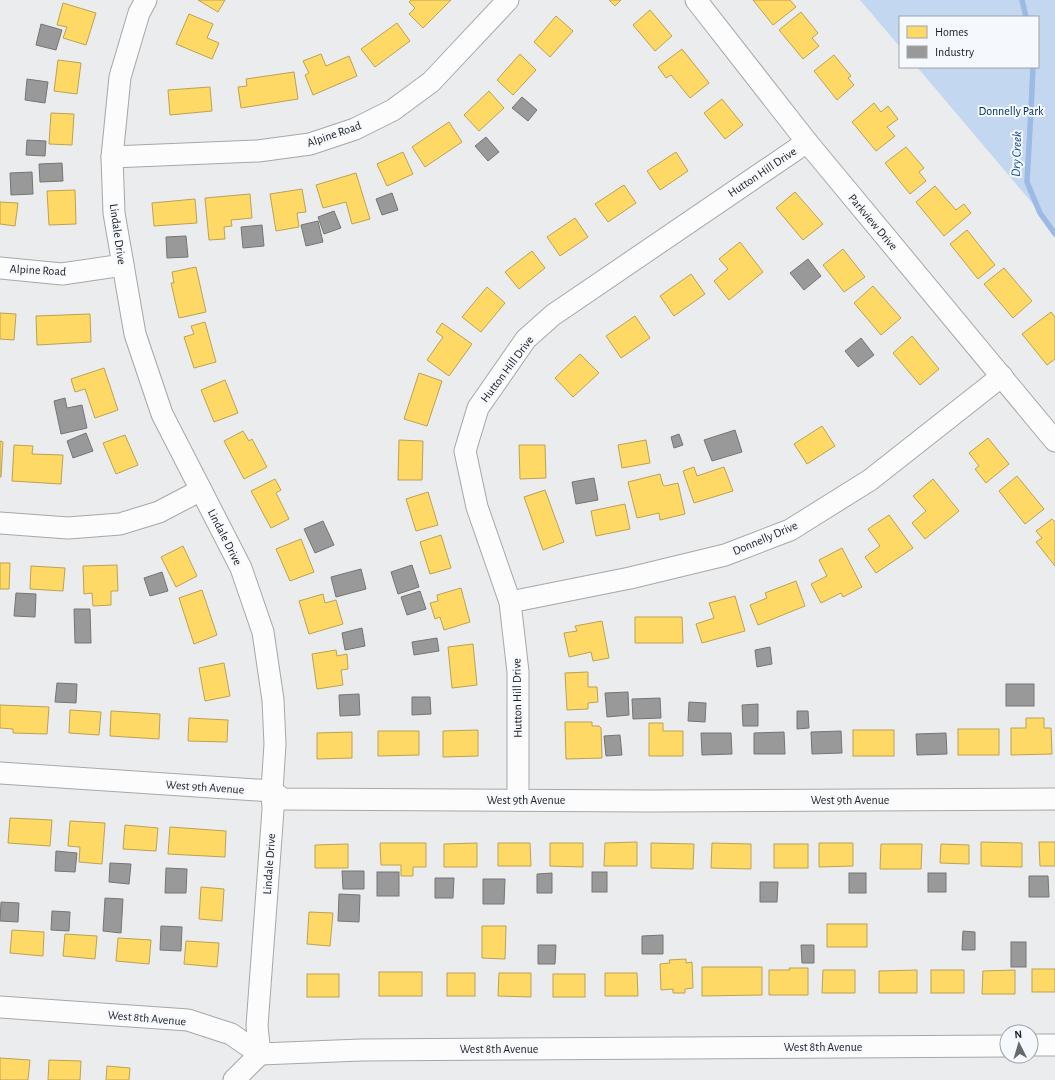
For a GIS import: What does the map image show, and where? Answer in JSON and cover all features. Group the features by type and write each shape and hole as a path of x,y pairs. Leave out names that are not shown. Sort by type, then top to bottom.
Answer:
{"street":[{"name":"Lindale Drive","path":"146,0 139,13 120,77 112,157 114,213 135,334 162,414 240,568 263,632 273,700 276,744 272,791 273,810 257,1026 260,1054"},
{"name":"Alpine Road","path":"112,157 258,151 310,144 355,129 393,110 431,82 508,0"},
{"name":"Parkview Drive","path":"696,0 806,142 1055,441"},
{"name":"Hutton Hill Drive","path":"518,800 518,672 510,602 477,506 466,451 478,408 526,339 553,315 806,142"},
{"name":"Alpine Road","path":"0,268 62,274 123,265"},
{"name":"Donnelly Drive","path":"510,602 630,578 725,555 790,530 870,480 1002,376"},
{"path":"0,523 68,528 120,524 160,512 201,490"},
{"name":"West 9th Avenue","path":"0,773 272,791 283,799 650,801 1055,799"},
{"name":"West 8th Avenue","path":"0,1007 188,1020 231,1034 260,1054 369,1050 999,1046"},
{"path":"1039,1046 1055,1045"},
{"path":"234,1080 260,1054"}],"green space":[{"name":"Donnelly Park","path":"860,0 1055,0 1055,230 918,68 1039,68 1039,16 899,16 899,46"}],"building: Homes":[{"path":"198,0 225,0 218,12"},
{"path":"411,0 451,0 423,28 409,14 415,8 409,2"},
{"path":"609,0 621,0 615,6"},
{"path":"753,0 790,0 796,7 773,25"},
{"path":"63,3 96,13 86,45 63,38 67,27 57,25"},
{"path":"650,10 672,36 655,51 633,25"},
{"path":"801,12 818,33 812,38 819,46 803,59 779,30"},
{"path":"189,14 213,24 207,38 219,43 212,59 176,44"},
{"path":"556,16 573,31 550,57 534,42"},
{"path":"397,23 410,41 375,67 361,49"},
{"path":"682,49 709,83 690,98 671,75 666,78 658,67"},
{"path":"321,54 326,66 349,56 357,76 313,95 305,75 309,73 303,61"},
{"path":"520,54 536,70 513,95 497,80"},
{"path":"834,55 851,76 848,78 854,85 837,100 814,71"},
{"path":"58,60 81,63 77,94 54,91"},
{"path":"294,72 298,99 241,108 238,87 247,86 246,79"},
{"path":"210,87 212,111 170,115 168,90"},
{"path":"489,91 504,108 479,131 464,115"},
{"path":"722,99 743,125 725,139 704,113"},
{"path":"874,103 881,112 888,106 898,119 887,127 895,136 876,151 852,122"},
{"path":"51,113 74,114 72,145 49,144"},
{"path":"449,122 462,142 425,167 412,147"},
{"path":"906,147 924,168 919,172 926,181 910,194 885,163"},
{"path":"403,152 413,174 387,186 377,164"},
{"path":"676,152 688,171 660,190 647,171"},
{"path":"356,173 370,219 352,224 346,202 323,208 316,185"},
{"path":"624,185 636,203 608,222 595,204"},
{"path":"935,186 956,210 964,204 971,213 944,236 916,202"},
{"path":"302,189 306,212 297,213 299,227 276,231 270,194"},
{"path":"75,190 76,224 49,225 47,191"},
{"path":"795,192 823,224 803,240 776,208"},
{"path":"250,194 252,218 231,220 232,226 224,227 225,239 209,240 205,198"},
{"path":"195,199 197,223 154,226 152,203"},
{"path":"0,202 18,203 15,226 0,224"},
{"path":"575,218 588,237 560,256 547,237"},
{"path":"967,230 995,265 978,279 950,244"},
{"path":"740,242 763,272 729,300 714,281 728,269 719,259"},
{"path":"843,249 865,277 844,292 823,265"},
{"path":"532,251 545,268 519,289 505,272"},
{"path":"196,267 206,312 179,318 171,283 174,283 172,272"},
{"path":"1004,268 1032,301 1013,318 984,284"},
{"path":"691,274 705,294 674,316 660,296"},
{"path":"873,286 901,318 881,335 854,303"},
{"path":"487,287 505,303 481,332 462,317"},
{"path":"1051,312 1055,317 1055,359 1047,365 1022,334"},
{"path":"0,313 16,314 14,340 0,339"},
{"path":"90,314 91,342 37,345 36,316"},
{"path":"635,316 650,338 621,358 606,336"},
{"path":"205,322 216,362 194,368 184,337 194,334 191,326"},
{"path":"442,323 472,344 449,376 427,360 443,337 436,332"},
{"path":"912,336 939,369 920,385 893,353"},
{"path":"580,354 599,373 573,397 555,378"},
{"path":"104,368 118,410 95,418 85,389 75,392 71,379"},
{"path":"419,373 442,381 427,426 404,419"},
{"path":"225,380 238,413 214,422 201,390"},
{"path":"822,426 835,446 807,464 794,444"},
{"path":"243,431 249,441 252,439 267,467 244,479 224,441"},
{"path":"125,435 138,465 116,474 103,443"},
{"path":"988,438 1009,464 986,483 975,469 979,466 969,453"},
{"path":"399,440 423,441 422,480 398,480"},
{"path":"646,440 650,463 622,468 618,445"},
{"path":"0,441 3,442 1,477 0,477"},
{"path":"14,445 33,446 32,454 63,455 61,484 12,481"},
{"path":"519,445 545,445 546,478 520,479"},
{"path":"694,467 697,476 724,467 733,491 694,503 683,471"},
{"path":"660,474 663,485 665,486 678,483 685,514 660,520 659,513 637,518 628,482"},
{"path":"1017,476 1044,509 1025,524 999,491"},
{"path":"275,479 281,490 276,493 289,519 271,528 251,491"},
{"path":"933,479 959,511 925,539 912,523 926,511 913,496"},
{"path":"545,490 564,542 543,550 524,497"},
{"path":"428,492 438,525 416,531 406,499"},
{"path":"625,504 630,529 596,536 591,511"},
{"path":"889,515 913,548 876,573 865,557 880,546 868,529"},
{"path":"1052,519 1055,522 1055,566 1036,542 1042,538 1036,531"},
{"path":"441,535 451,568 430,574 420,542"},
{"path":"301,539 314,572 290,581 276,549"},
{"path":"183,546 197,576 176,587 161,557"},
{"path":"842,548 862,587 843,597 841,593 821,603 811,584 827,576 819,560"},
{"path":"0,563 10,563 9,589 0,589"},
{"path":"117,565 118,591 111,591 111,605 93,606 92,593 84,594 83,566"},
{"path":"31,566 65,568 63,591 30,589"},
{"path":"796,581 805,606 758,625 750,605 767,598 765,593"},
{"path":"461,588 470,622 444,630 440,617 435,619 430,603 438,601 437,595"},
{"path":"202,590 217,635 194,644 179,598"},
{"path":"323,594 325,603 336,600 343,624 309,634 299,601"},
{"path":"735,596 745,631 702,643 696,624 714,618 709,603"},
{"path":"635,617 682,617 683,643 635,643"},
{"path":"602,621 609,658 593,661 591,652 569,657 564,633 577,631 575,626"},
{"path":"473,644 477,685 452,688 448,647"},
{"path":"336,650 337,656 347,654 348,669 341,670 343,685 317,689 312,654"},
{"path":"224,663 230,696 205,701 199,668"},
{"path":"588,672 588,687 597,687 598,702 588,703 588,709 567,710 565,673"},
{"path":"0,705 49,707 47,734 13,733 13,729 0,728"},
{"path":"70,710 101,712 99,735 69,733"},
{"path":"111,711 160,714 159,739 110,736"},
{"path":"189,718 228,720 227,742 188,741"},
{"path":"1026,718 1044,718 1044,728 1051,728 1052,754 1011,755 1011,728 1026,728"},
{"path":"565,722 592,722 592,726 599,726 601,728 602,758 566,759"},
{"path":"649,723 663,723 663,731 683,731 683,756 649,756"},
{"path":"958,729 999,729 999,755 958,755"},
{"path":"478,730 478,756 443,757 443,731"},
{"path":"853,730 894,730 894,756 853,756"},
{"path":"378,731 419,731 419,755 378,756"},
{"path":"352,732 352,758 317,759 317,733"},
{"path":"10,818 52,820 50,846 8,843"},
{"path":"70,821 105,823 102,864 79,862 80,847 68,846"},
{"path":"125,825 158,828 156,851 123,849"},
{"path":"170,827 226,831 225,857 168,854"},
{"path":"637,842 637,866 604,866 605,843"},
{"path":"981,842 1022,843 1022,867 981,866"},
{"path":"1039,842 1055,842 1055,866 1040,866"},
{"path":"380,843 426,843 426,867 413,867 413,876 401,876 401,865 381,865"},
{"path":"477,843 477,867 444,867 444,844"},
{"path":"498,843 530,843 531,866 498,866"},
{"path":"550,843 583,843 583,867 550,866"},
{"path":"651,843 694,844 693,869 651,868"},
{"path":"712,843 751,844 751,869 711,868"},
{"path":"819,843 853,843 853,866 819,867"},
{"path":"348,844 348,868 315,868 315,845"},
{"path":"774,844 808,844 808,868 774,868"},
{"path":"881,844 922,844 921,869 880,869"},
{"path":"941,844 969,845 969,864 940,863"},
{"path":"201,887 224,889 222,921 199,919"},
{"path":"309,912 333,913 330,946 307,944"},
{"path":"827,924 867,924 867,947 827,947"},
{"path":"482,926 506,926 505,959 482,958"},
{"path":"12,930 44,932 43,956 10,953"},
{"path":"65,934 97,936 95,959 63,956"},
{"path":"118,938 151,940 149,964 116,961"},
{"path":"186,941 219,943 217,967 184,964"},
{"path":"686,959 686,963 692,962 693,988 685,989 685,993 673,993 673,989 661,990 660,964 670,963 669,960"},
{"path":"702,967 762,967 762,995 702,996"},
{"path":"789,968 808,968 808,995 769,995 769,970 790,970"},
{"path":"1032,969 1055,969 1055,992 1032,992"},
{"path":"823,970 855,970 855,993 822,993"},
{"path":"917,970 917,993 879,993 879,971"},
{"path":"931,970 964,970 964,993 931,993"},
{"path":"1015,970 1015,994 982,994 983,971"},
{"path":"379,972 422,972 422,996 379,996"},
{"path":"447,973 475,973 475,996 447,996"},
{"path":"499,973 531,973 531,997 498,996"},
{"path":"605,973 637,973 638,996 605,996"},
{"path":"307,974 339,974 339,997 307,997"},
{"path":"553,974 585,974 585,997 553,997"},
{"path":"0,1058 30,1060 28,1080 0,1080"},
{"path":"49,1060 81,1061 80,1080 48,1080"},
{"path":"107,1066 130,1068 129,1080 106,1080"}],"building: Industry":[{"path":"41,24 62,30 56,50 36,45"},
{"path":"27,79 48,82 45,103 25,100"},
{"path":"522,97 537,110 528,121 512,108"},
{"path":"486,137 499,152 488,161 475,146"},
{"path":"27,140 46,141 45,156 26,155"},
{"path":"62,163 63,181 40,182 39,164"},
{"path":"32,172 33,194 11,195 10,173"},
{"path":"392,193 398,210 382,215 376,199"},
{"path":"334,211 341,228 324,234 318,217"},
{"path":"318,221 323,242 306,246 301,225"},
{"path":"262,225 264,246 243,248 241,227"},
{"path":"186,236 188,257 167,258 166,237"},
{"path":"808,259 821,276 804,290 790,273"},
{"path":"861,338 874,355 858,367 845,351"},
{"path":"65,398 67,408 82,405 87,428 61,434 54,401"},
{"path":"735,430 742,452 712,461 704,440"},
{"path":"86,433 93,451 73,458 67,441"},
{"path":"679,434 683,445 674,448 671,437"},
{"path":"594,478 598,500 576,504 572,482"},
{"path":"323,521 334,545 315,553 304,529"},
{"path":"412,565 419,587 398,594 391,572"},
{"path":"361,569 366,589 336,597 331,577"},
{"path":"162,572 168,591 150,596 144,578"},
{"path":"420,591 426,609 407,615 401,597"},
{"path":"16,593 36,594 35,617 14,616"},
{"path":"74,609 90,609 91,643 75,643"},
{"path":"362,628 365,646 345,650 342,633"},
{"path":"437,638 439,651 414,655 412,642"},
{"path":"770,647 772,664 757,667 755,650"},
{"path":"57,683 77,684 76,703 55,702"},
{"path":"1006,684 1034,684 1034,706 1006,706"},
{"path":"628,692 629,715 607,717 605,693"},
{"path":"359,694 360,715 340,716 339,695"},
{"path":"412,697 430,697 431,714 412,715"},
{"path":"660,698 661,718 633,719 632,699"},
{"path":"689,702 706,703 705,722 688,721"},
{"path":"758,704 758,726 743,726 742,705"},
{"path":"797,711 808,711 809,728 797,729"},
{"path":"841,731 842,753 812,754 811,732"},
{"path":"784,732 785,754 754,754 754,733"},
{"path":"701,733 731,733 732,754 702,755"},
{"path":"946,733 947,754 917,755 916,734"},
{"path":"620,735 622,755 606,756 604,736"},
{"path":"56,851 77,853 75,872 55,871"},
{"path":"110,863 131,864 129,884 109,882"},
{"path":"166,868 187,869 186,893 165,893"},
{"path":"342,871 364,871 364,889 343,889"},
{"path":"377,872 399,872 399,896 377,896"},
{"path":"592,872 607,872 607,892 592,892"},
{"path":"552,873 552,893 537,893 537,874"},
{"path":"849,873 866,873 866,893 849,893"},
{"path":"928,873 946,873 946,892 928,892"},
{"path":"1029,876 1048,876 1049,897 1029,897"},
{"path":"435,878 454,878 453,898 435,898"},
{"path":"483,879 505,879 504,904 483,904"},
{"path":"760,882 778,882 777,902 760,902"},
{"path":"339,894 360,895 359,922 338,921"},
{"path":"105,898 123,899 121,933 103,931"},
{"path":"1,902 19,903 18,922 0,921"},
{"path":"52,911 70,912 69,931 51,930"},
{"path":"161,926 182,927 181,951 160,950"},
{"path":"963,931 975,932 975,950 962,950"},
{"path":"663,935 663,954 642,954 642,936"},
{"path":"1011,942 1026,942 1026,967 1011,967"},
{"path":"538,945 556,945 555,964 538,964"},
{"path":"801,945 814,945 814,963 802,963"}],"waterway":[{"name":"Dry Creek","path":"1022,0 1026,16"},
{"name":"Dry Creek","path":"1033,68 1027,182 1040,213 1055,234"}]}
